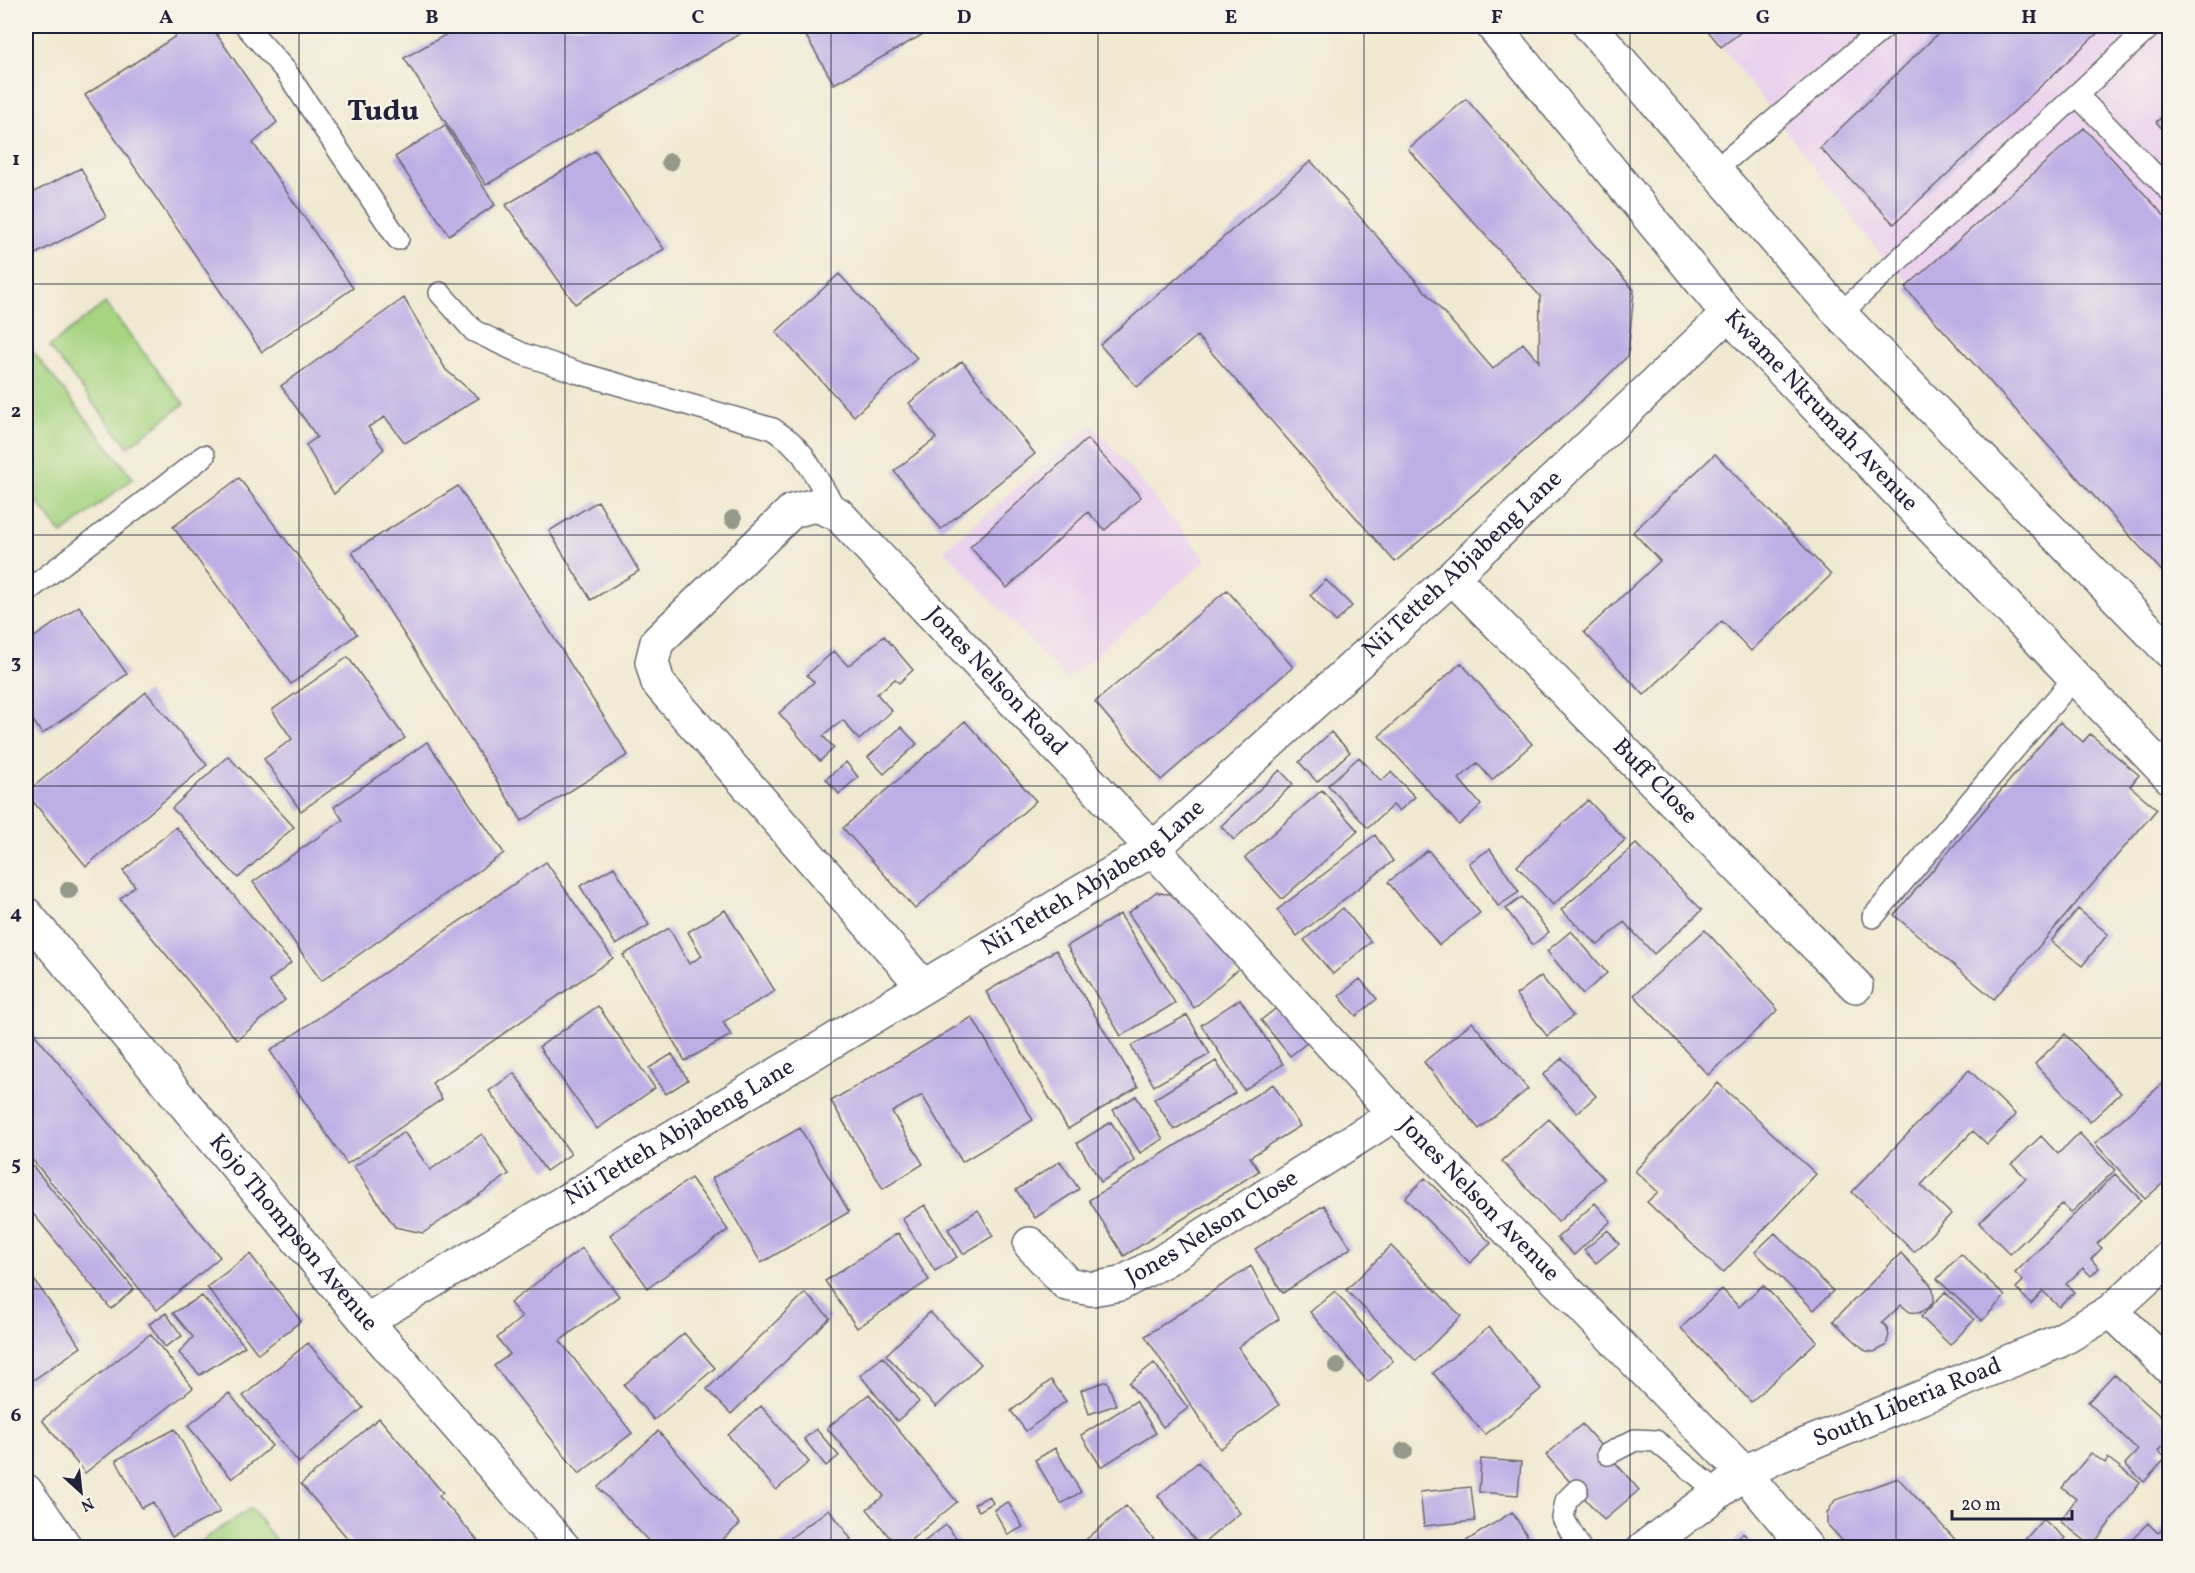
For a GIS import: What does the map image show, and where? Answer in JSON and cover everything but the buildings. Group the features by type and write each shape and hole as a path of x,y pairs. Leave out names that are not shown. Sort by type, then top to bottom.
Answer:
{"street":[{"name":"Kwame Nkrumah Avenue","path":"1493,26 1728,314 2169,777"},
{"path":"1590,26 1840,314 2169,652"},
{"name":"Nii Tetteh Abjabeng Lane","path":"366,1321 1153,849 1452,577 1728,314"},
{"path":"838,514 816,505 792,511 657,642 652,662 658,683 923,986"},
{"name":"Jones Nelson Road","path":"838,514 1153,849"},
{"name":"Buff Close","path":"1452,577 1856,986"},
{"name":"Jones Nelson Avenue","path":"1153,849 1731,1483 1807,1548"},
{"name":"Kojo Thompson Avenue","path":"26,915 366,1321 564,1548"},
{"name":"Jones Nelson Close","path":"1030,1244 1067,1284 1092,1289 1120,1284 1163,1261 1395,1114"},
{"name":"South Liberia Road","path":"1644,1548 1731,1483 1776,1457 2059,1341 2111,1311 2169,1257"},
{"path":"2111,1311 2169,1368"},
{"path":"26,1491 66,1548"}],"lane":[{"path":"246,26 285,70 398,239"},
{"path":"1715,170 1886,26"},
{"path":"1840,314 2151,26"},
{"path":"2077,95 2169,192"},
{"path":"440,293 474,332 523,354 579,373 772,429 790,441 803,455 838,514"},
{"path":"28,584 204,456"},
{"path":"1873,917 2075,677"},
{"path":"1608,1454 1635,1440 1656,1441 1731,1483"},
{"path":"1577,1490 1566,1501 1563,1518 1580,1548"}],"shaded area":[{"path":"1706,26 2169,26 2169,548 1879,252"},
{"path":"1092,424 1207,560 1067,679 944,550"}],"green space":[{"path":"105,303 184,404 128,447 49,347"},
{"path":"26,343 133,478 62,534 26,488"},
{"path":"251,1508 281,1547 193,1547"}],"district":[{"name":"Tudu","path":"383,112"}]}
